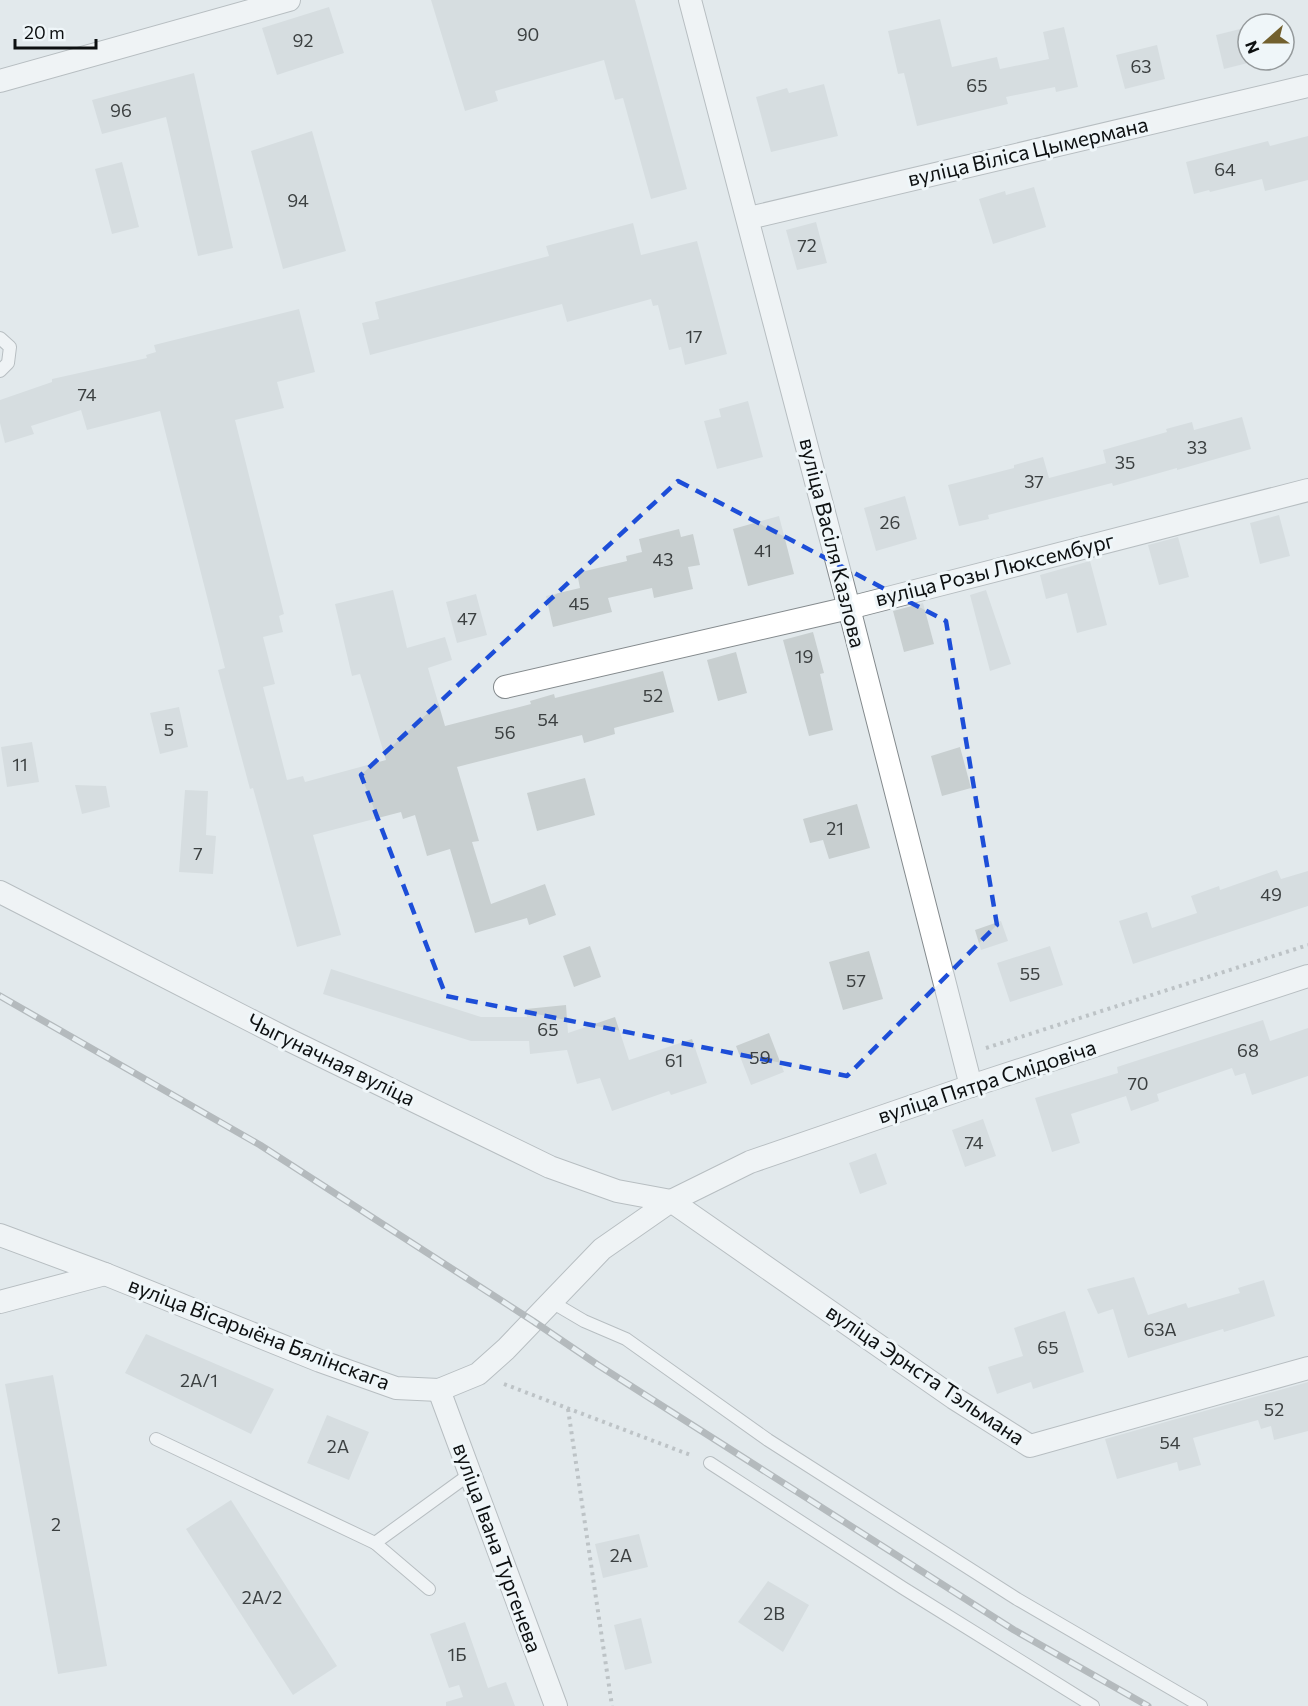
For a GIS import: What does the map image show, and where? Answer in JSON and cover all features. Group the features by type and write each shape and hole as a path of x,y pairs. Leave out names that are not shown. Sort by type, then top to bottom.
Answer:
{"street":[{"path":"0,81 289,0"},
{"name":"вуліца Васіля Казлова","path":"690,0 749,218 970,1086"},
{"name":"вуліца Віліса Цымермана","path":"749,218 1308,86"},
{"name":"вуліца Розы Люксембург","path":"506,687 849,608 1308,490"},
{"name":"Чыгуначная вуліца","path":"0,892 286,1039 550,1167 617,1191 671,1201"},
{"name":"вуліца Пятра Смідовіча","path":"671,1201 750,1162 970,1086 1308,976"},
{"name":"вуліца Вісарыёна Бялінскага","path":"0,1235 320,1361 396,1388 439,1390 478,1374 506,1349 602,1249 671,1201"},
{"name":"вуліца Эрнста Тэльмана","path":"671,1201 954,1398 1030,1446 1308,1368"},
{"path":"0,1302 105,1275"},
{"name":"вуліца Івана Тургенева","path":"439,1390 555,1706"}],"lane":[{"path":"0,338 10,347 8,363 0,370"},
{"path":"550,1301 584,1321 626,1339 768,1440 1017,1599 1201,1706"},
{"path":"156,1439 375,1543 429,1588"},
{"path":"710,1463 903,1588 1093,1706"},
{"path":"375,1543 470,1474"}],"path":[{"path":"994,1046 1308,945"},
{"path":"478,1374 710,1463"},
{"path":"568,1409 612,1706"}],"highlighted area":[{"path":"678,481 946,621 997,925 847,1076 446,996 361,775"}],"building":[{"path":"431,0 635,0 687,189 651,199 623,98 615,100 604,60 495,91 498,101 465,111"},
{"path":"329,7 344,53 277,75 262,28"},
{"path":"940,19 952,67 997,57 1000,69 1049,59 1043,32 1064,27 1078,87 1056,92 1055,87 1006,97 1008,104 917,126 904,73 898,74 888,31"},
{"path":"1236,30 1236,66 1224,69 1216,35"},
{"path":"1157,45 1165,79 1125,89 1116,55"},
{"path":"194,73 233,248 198,256 166,117 102,134 92,100"},
{"path":"824,84 838,136 771,152 756,97 787,88 789,93"},
{"path":"312,131 346,251 283,269 251,151"},
{"path":"1308,136 1308,180 1265,191 1262,179 1194,194 1186,162 1268,141 1270,146"},
{"path":"122,162 139,227 112,234 95,169"},
{"path":"1034,187 1046,227 993,244 979,199 1005,191 1006,195"},
{"path":"816,222 827,263 797,270 786,230"},
{"path":"633,223 641,255 697,241 727,354 685,365 681,347 669,350 658,305 653,306 651,299 567,322 562,304 370,355 362,323 379,319 375,302 549,256 546,246"},
{"path":"299,309 315,372 277,382 284,408 235,420 284,614 279,616 283,632 263,637 275,684 263,687 287,780 303,776 305,782 386,760 360,674 352,676 335,604 393,590 407,648 445,637 452,660 428,668 445,726 531,704 530,701 554,694 555,698 663,671 674,712 614,728 615,734 584,743 582,735 457,767 479,841 472,842 491,904 545,884 556,915 529,925 527,918 475,933 450,849 427,856 415,815 403,819 401,812 313,835 341,935 297,947 253,788 250,789 218,670 225,668 160,411 87,430 81,410 31,426 34,434 5,443 0,423 0,400 52,382 52,379 147,358 146,355 156,352 154,345"},
{"path":"748,401 763,457 717,469 704,421 721,417 719,409"},
{"path":"1242,417 1251,449 1177,470 1177,468 1113,486 1112,483 988,515 989,519 959,526 948,485 1014,468 1014,465 1043,457 1049,478 1106,463 1103,450 1167,432 1166,429 1192,422 1194,430"},
{"path":"905,496 917,539 876,551 864,508"},
{"path":"1279,515 1290,556 1260,564 1250,523"},
{"path":"779,516 794,574 748,586 733,529"},
{"path":"679,529 681,537 693,534 700,565 688,567 693,589 654,598 652,588 608,598 612,612 553,627 546,596 580,588 577,573 627,561 626,556 642,552 639,539"},
{"path":"1178,537 1189,577 1159,585 1148,545"},
{"path":"1090,561 1107,625 1077,633 1067,593 1046,599 1040,575"},
{"path":"986,590 1011,664 990,671 970,595"},
{"path":"476,594 487,635 457,643 446,602"},
{"path":"923,603 934,644 904,652 893,611"},
{"path":"813,632 824,673 820,674 833,730 809,736 783,640"},
{"path":"736,652 747,693 718,701 707,660"},
{"path":"179,707 188,747 160,754 150,713"},
{"path":"32,742 39,782 7,787 1,747"},
{"path":"960,747 971,788 942,796 931,756"},
{"path":"585,778 595,815 537,831 527,793"},
{"path":"75,785 106,786 110,807 82,814"},
{"path":"185,790 208,791 206,835 216,836 213,874 179,872"},
{"path":"857,804 870,848 829,859 823,840 810,843 803,819"},
{"path":"1277,870 1281,879 1308,871 1308,906 1133,964 1119,921 1147,912 1152,928 1197,913 1191,896 1219,886 1220,890"},
{"path":"1001,921 1008,941 981,950 975,930"},
{"path":"590,946 601,977 574,987 563,956"},
{"path":"1050,946 1063,985 1010,1002 997,963"},
{"path":"869,951 883,999 843,1010 829,962"},
{"path":"331,969 481,1017 527,1017 526,1009 566,1005 568,1033 615,1017 629,1060 692,1039 707,1083 671,1095 669,1091 612,1111 600,1078 577,1084 567,1050 530,1054 529,1041 471,1041 323,994"},
{"path":"1263,1020 1270,1041 1308,1028 1308,1076 1252,1095 1245,1073 1235,1076 1232,1068 1157,1094 1159,1101 1131,1111 1126,1096 1071,1114 1080,1143 1052,1152 1035,1098 1118,1073 1117,1067"},
{"path":"769,1033 784,1072 751,1085 736,1046"},
{"path":"983,1119 996,1156 965,1167 952,1130"},
{"path":"876,1153 887,1184 860,1194 849,1163"},
{"path":"1134,1277 1148,1315 1186,1303 1188,1308 1240,1293 1238,1288 1264,1280 1275,1316 1128,1358 1113,1309 1098,1314 1087,1289"},
{"path":"1065,1311 1084,1372 1033,1389 1031,1382 997,1394 988,1367 1023,1356 1014,1328"},
{"path":"146,1334 274,1389 251,1434 125,1373"},
{"path":"53,1375 107,1666 58,1674 5,1384"},
{"path":"1308,1382 1308,1431 1274,1440 1271,1426 1261,1429 1258,1420 1193,1438 1201,1465 1179,1471 1177,1462 1117,1479 1105,1439"},
{"path":"327,1415 369,1432 349,1480 307,1463"},
{"path":"231,1500 337,1666 293,1695 186,1529"},
{"path":"639,1534 648,1567 603,1578 595,1544"},
{"path":"768,1581 809,1605 783,1652 738,1622"},
{"path":"641,1618 652,1663 625,1670 614,1625"},
{"path":"465,1622 488,1688 506,1682 515,1706 446,1706 446,1702 463,1697 459,1685 449,1688 430,1634"}],"railway":[{"path":"0,996 260,1145 598,1365 1014,1630 1148,1706"}]}
